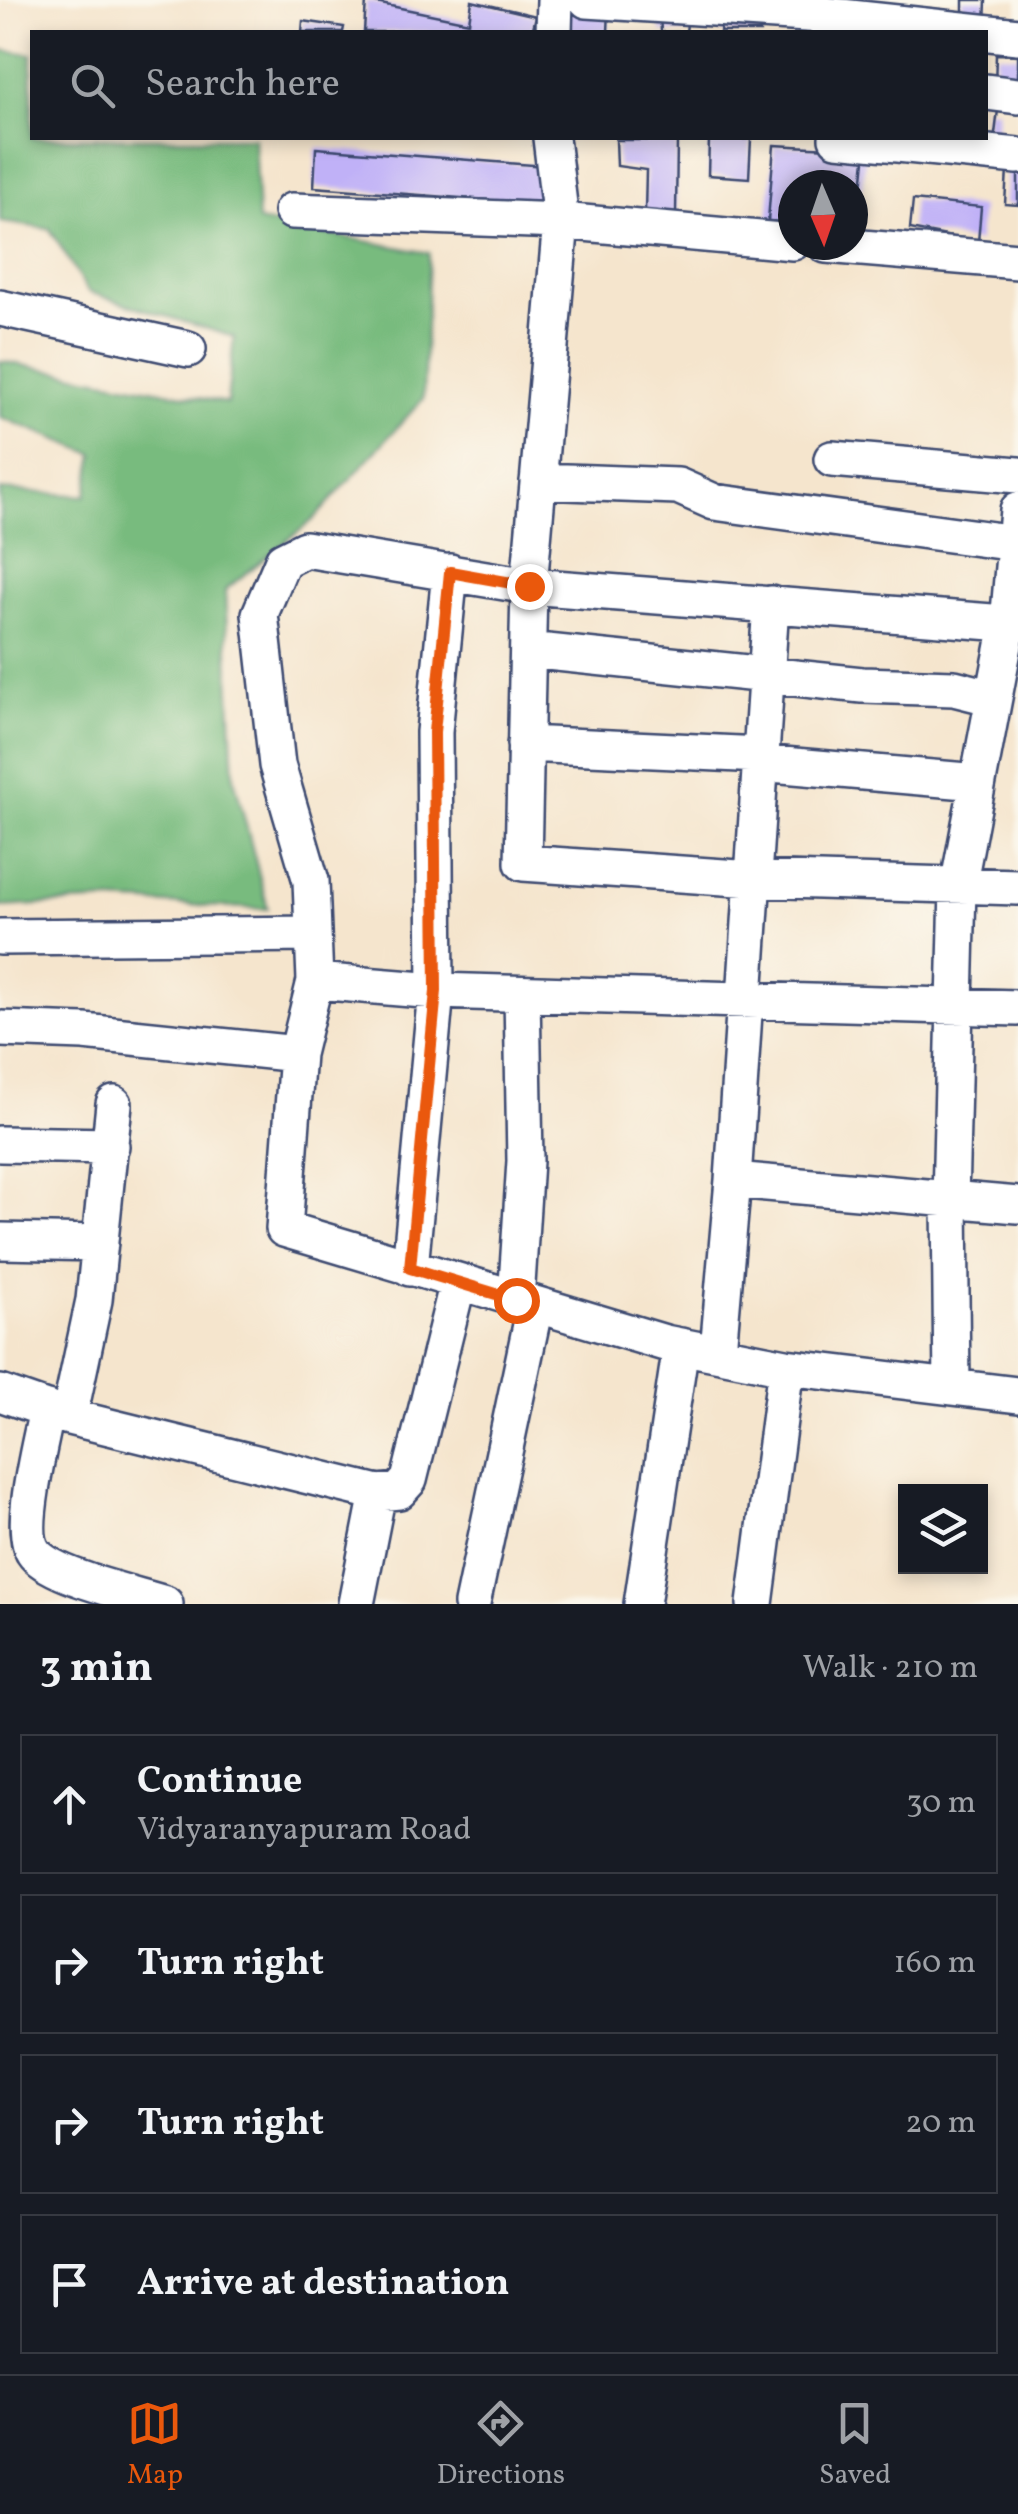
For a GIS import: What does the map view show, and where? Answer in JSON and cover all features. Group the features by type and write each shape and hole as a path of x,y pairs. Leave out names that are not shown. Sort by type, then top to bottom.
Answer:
{"street":[{"path":"554,30 555,0"},
{"path":"587,0 822,15 962,30"},
{"path":"988,33 1018,36"},
{"path":"988,92 1018,96"},
{"path":"551,140 561,222 529,586 523,863 753,879 1018,886"},
{"path":"857,140 1018,156"},
{"path":"292,211 561,222 778,241"},
{"path":"868,248 1018,261"},
{"path":"0,308 188,350"},
{"path":"832,458 1018,475"},
{"path":"538,481 678,486 714,502 1016,526 1013,624 1000,714 978,782 958,887 950,1200 952,1387"},
{"path":"1013,624 529,586 306,549 283,560 260,614 274,746 311,881 315,981 297,1054 284,1229 681,1346 786,1368 1018,1394"},
{"path":"410,1268 436,991 434,732 450,572"},
{"path":"718,1351 734,1180 771,604"},
{"path":"528,650 766,676 954,688 1000,714"},
{"path":"525,744 761,759 978,782"},
{"path":"0,937 313,934"},
{"path":"315,981 436,991 1018,1008"},
{"path":"472,1604 526,1303 522,994"},
{"path":"0,1029 84,1032 297,1054"},
{"path":"114,1104 94,1300 27,1525 35,1554 48,1565 165,1604"},
{"path":"0,1144 111,1146"},
{"path":"734,1180 1018,1204"},
{"path":"0,1241 100,1244"},
{"path":"0,1393 58,1413 378,1493 399,1491 409,1480 458,1282"},
{"path":"642,1604 681,1346"},
{"path":"755,1604 786,1368"},
{"path":"356,1604 378,1493"}],"green space":[{"path":"0,50 30,54 30,140 254,140 258,221 429,253 423,399 313,520 225,590 234,778 268,909 107,901 0,907 0,490 86,496 94,454 0,417 0,361 227,403 234,337 88,292 50,229 0,222"}],"building":[{"path":"963,0 986,0 985,26 963,24"},
{"path":"366,1 469,22 472,1 536,16 532,30 364,30"},
{"path":"559,9 609,10 608,30 559,30"},
{"path":"660,14 688,16 686,30 661,30"},
{"path":"722,14 761,18 760,30 720,30"},
{"path":"303,21 344,27 343,30 302,30"},
{"path":"996,54 1018,55 1018,89 995,88"},
{"path":"988,109 998,110 994,142 988,139"},
{"path":"616,140 677,140 676,214 645,213 646,170 617,166"},
{"path":"709,140 751,140 749,178 708,175"},
{"path":"774,145 866,150 864,170 778,170 778,222 768,221"},
{"path":"316,148 545,166 541,204 314,187"},
{"path":"1007,169 1018,170 1018,205 1005,204"},
{"path":"913,200 981,207 978,242 910,229"}],"route":[{"path":"516,1300 410,1268 436,991 434,732 450,572 529,586"}]}
